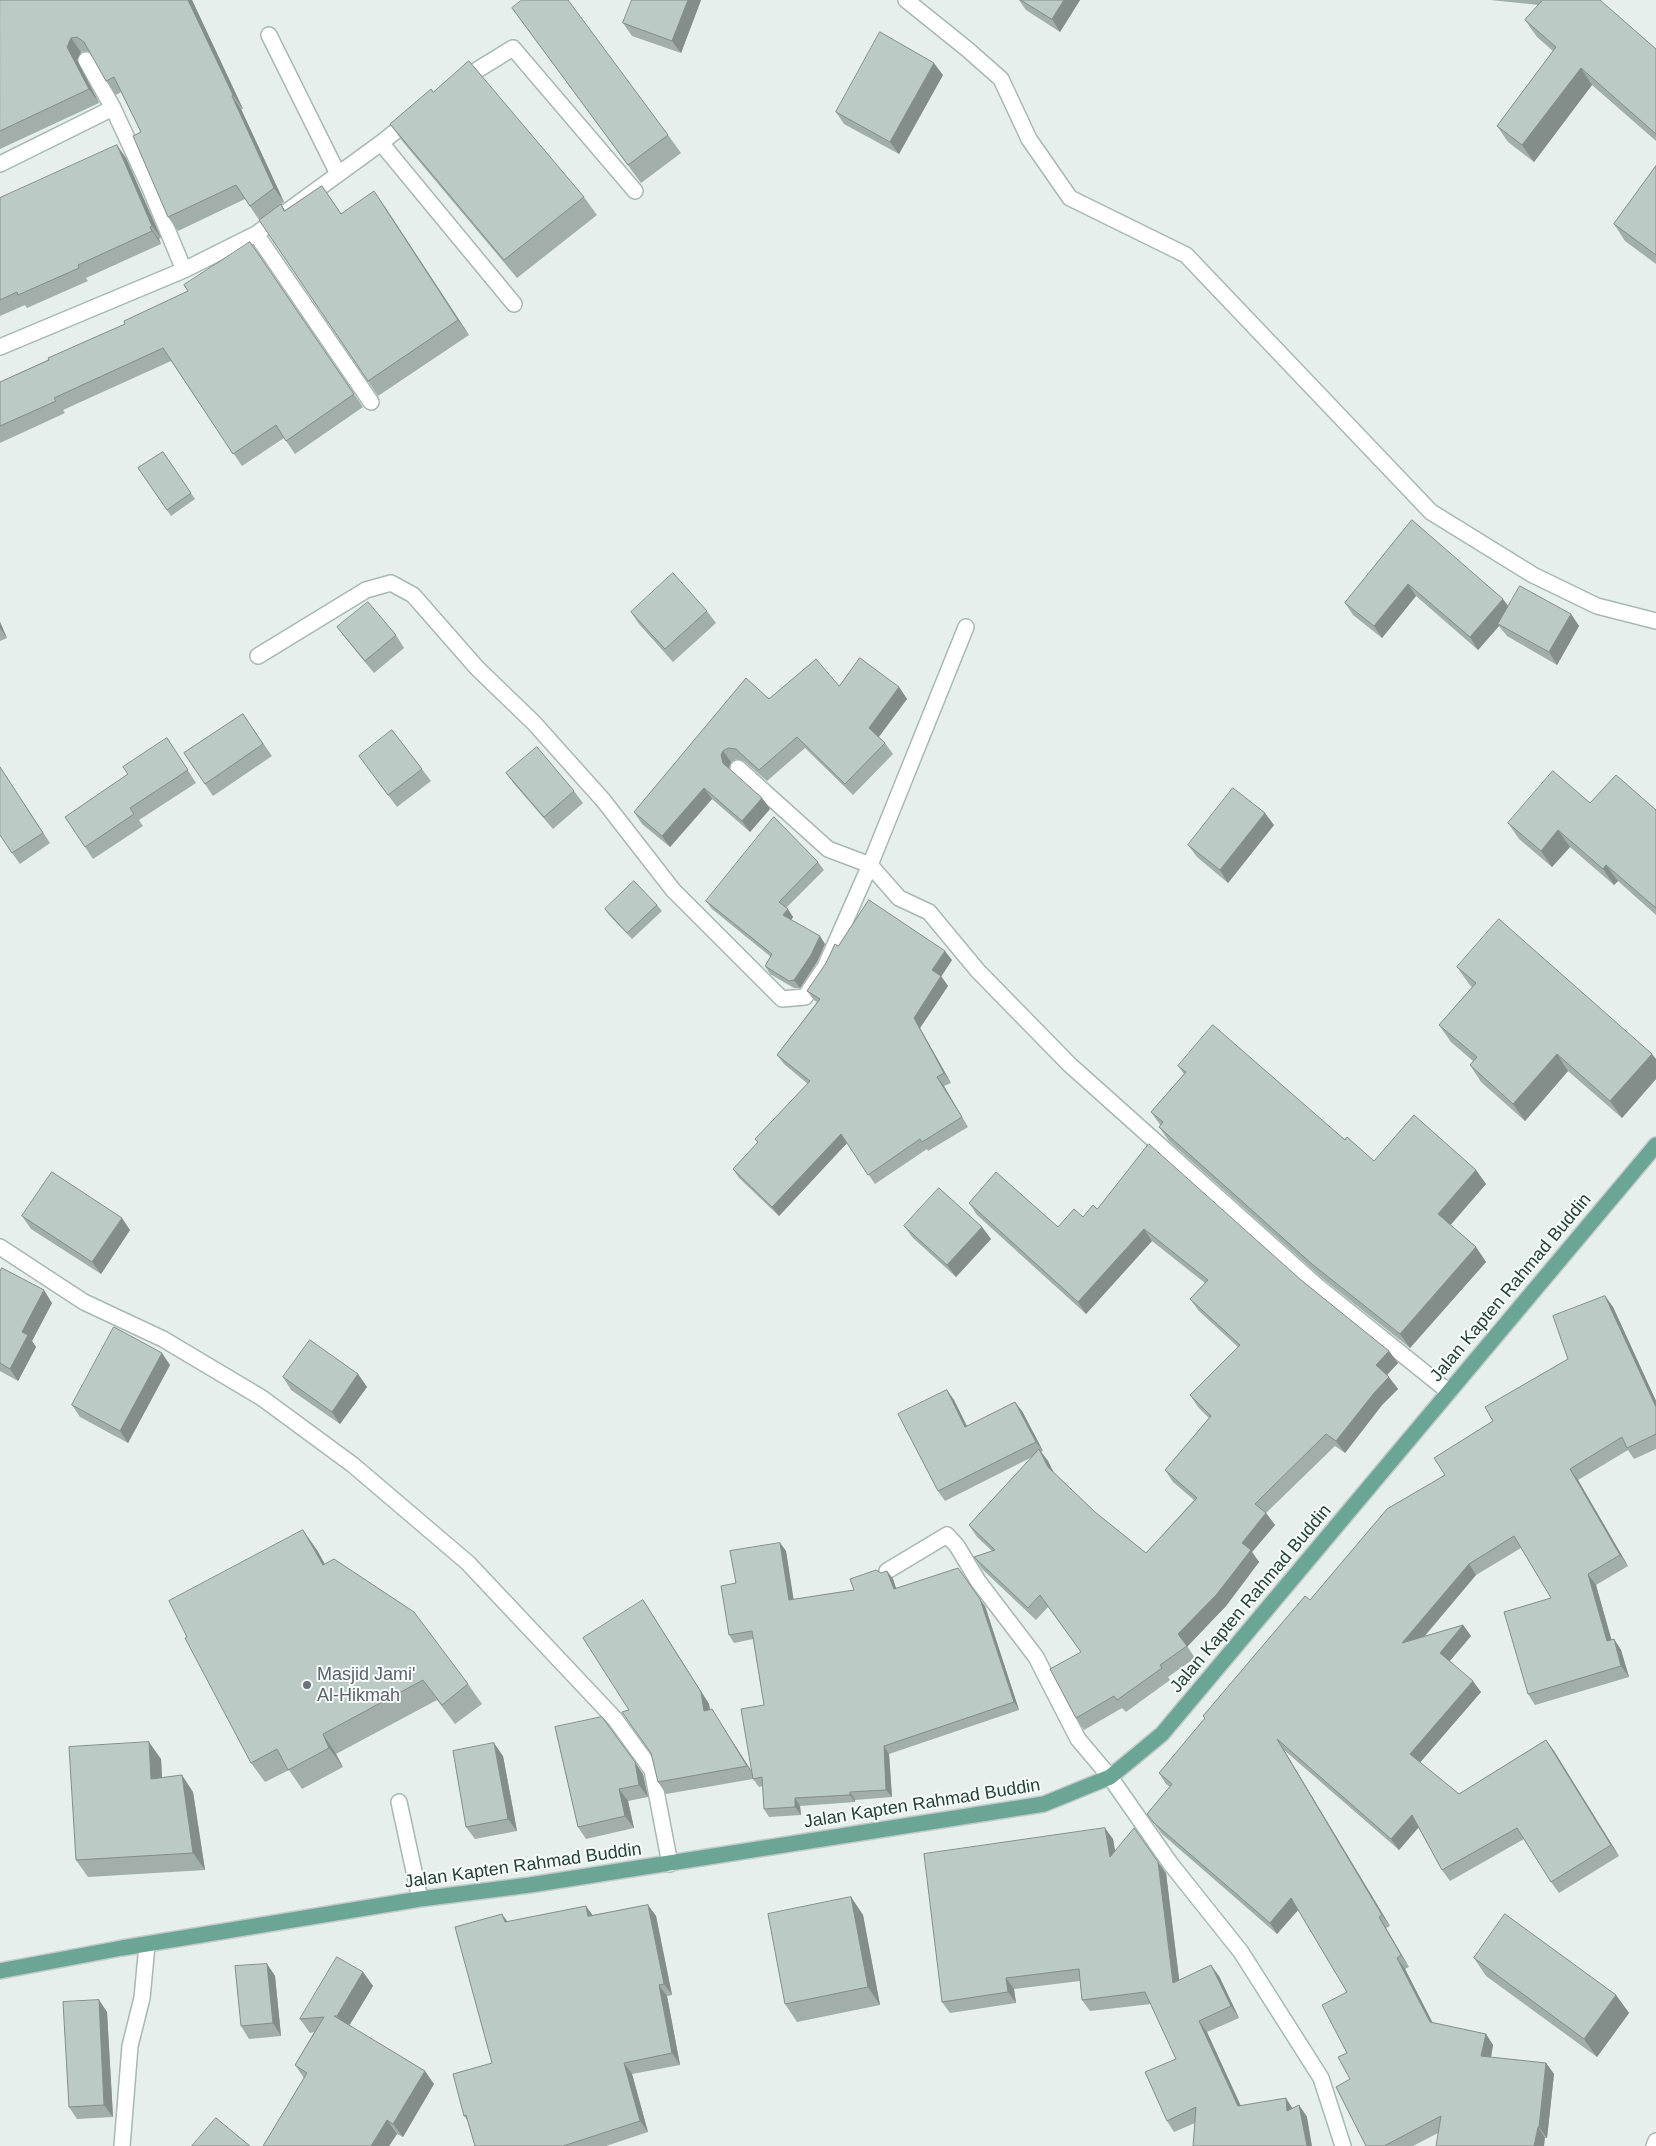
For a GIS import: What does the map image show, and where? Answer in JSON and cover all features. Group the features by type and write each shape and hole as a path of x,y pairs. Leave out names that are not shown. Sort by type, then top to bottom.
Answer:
{"main road":[{"name":"Jalan Kapten Rahmad Buddin","path":"0,1971 420,1899 670,1864 1044,1804 1110,1778 1162,1734 1656,1145"}],"street":[{"path":"906,0 967,48 1001,79 1029,139 1070,198 1186,256 1431,512 1541,579 1598,606 1656,621"},
{"path":"269,35 338,174"},
{"path":"451,86 513,48 635,191"},
{"path":"86,60 113,108 149,186 184,270"},
{"path":"0,164 113,108"},
{"path":"0,347 184,270 256,234 381,143 420,112"},
{"path":"381,143 514,304"},
{"path":"256,234 371,402"},
{"path":"258,656 366,590 391,583 413,596 477,668 534,723 603,800 673,890 782,999 806,997 825,967 870,865 966,626"},
{"path":"738,768 828,849 870,865 898,898 929,912 978,971 1070,1065 1316,1285 1449,1392"},
{"path":"0,1247 84,1302 163,1339 262,1398 353,1465 468,1562 615,1719 652,1770 670,1864"},
{"path":"887,1571 947,1535 957,1546 978,1581 1036,1657 1078,1739 1110,1778 1170,1863 1241,1952 1321,2078 1343,2146"},
{"path":"399,1802 420,1899"},
{"path":"122,2146 130,2046 142,1998 147,1945"},
{"path":"1654,2146 1656,2141"}],"building":[{"path":"0,0 188,0 274,188 250,206 236,185 168,217 133,136 141,132 114,77 106,81 84,42 77,37 71,38 67,47 89,89 0,131"},
{"path":"522,0 568,0 668,135 628,165 512,8"},
{"path":"632,0 688,0 672,41 623,23"},
{"path":"1021,0 1064,0 1052,19"},
{"path":"1543,0 1600,0 1656,49 1656,134 1581,68 1522,145 1497,126 1556,47 1525,20"},
{"path":"880,32 934,63 890,142 836,112"},
{"path":"469,61 584,197 504,260 390,124 431,89 433,92"},
{"path":"117,145 152,226 150,227 152,231 78,265 79,268 18,295 17,292 0,300 0,198"},
{"path":"1656,166 1656,255 1614,224"},
{"path":"322,186 341,214 374,191 458,320 368,381 259,220 281,204 284,211"},
{"path":"250,242 354,394 286,441 276,425 233,454 163,348 54,398 56,401 0,426 0,382 49,360 48,358 125,324 124,321 188,291 184,285"},
{"path":"163,452 191,493 167,510 138,468"},
{"path":"1412,520 1503,599 1470,637 1408,584 1374,626 1345,603"},
{"path":"673,573 707,611 665,649 631,612"},
{"path":"1520,586 1571,614 1549,652 1498,624"},
{"path":"368,602 396,635 365,661 337,627"},
{"path":"860,658 899,687 869,728 885,743 845,784 797,737 759,770 736,749 728,748 723,751 721,755 723,763 762,798 742,821 704,788 662,836 634,812 746,678 769,699 816,659 839,686"},
{"path":"243,714 263,744 205,784 184,753"},
{"path":"392,730 422,769 388,795 359,756"},
{"path":"167,738 188,770 130,808 134,814 85,847 65,817 128,774 123,767"},
{"path":"537,747 574,791 544,817 506,773"},
{"path":"0,767 43,833 12,853 0,835"},
{"path":"1553,771 1590,803 1616,775 1656,810 1656,908 1606,865 1603,869 1558,830 1541,851 1508,823"},
{"path":"1233,788 1265,813 1220,870 1188,845"},
{"path":"774,817 818,862 779,902 788,909 783,915 820,936 811,955 794,980 789,981 765,966 772,954 706,901"},
{"path":"634,881 657,905 627,933 605,909"},
{"path":"869,900 945,951 932,970 941,976 914,1018 944,1073 937,1077 962,1117 922,1142 920,1139 868,1175 841,1134 772,1207 733,1169 758,1142 755,1139 810,1081 777,1055 820,999 807,991 826,963 835,944 838,946"},
{"path":"1499,919 1652,1054 1610,1101 1557,1054 1513,1104 1470,1065 1477,1057 1439,1025 1476,983 1457,967"},
{"path":"1213,1025 1345,1140 1347,1137 1374,1161 1414,1115 1476,1170 1438,1214 1476,1247 1400,1334 1312,1264 1159,1127 1163,1122 1151,1112 1186,1072 1178,1066"},
{"path":"1149,1144 1301,1280 1389,1351 1376,1365 1389,1377 1336,1441 1326,1434 1255,1504 1266,1513 1242,1543 1251,1550 1217,1594 1178,1634 1187,1646 1160,1665 1162,1668 1117,1700 1114,1696 1076,1718 1050,1669 1081,1652 1040,1595 1028,1608 974,1557 995,1550 969,1525 1039,1449 1048,1467 1095,1512 1146,1553 1197,1498 1165,1470 1211,1416 1190,1395 1240,1345 1190,1299 1208,1280 1144,1229 1078,1302 969,1203 996,1172 1058,1227 1074,1209 1083,1217 1093,1205 1097,1209"},
{"path":"52,1172 122,1218 92,1262 22,1216"},
{"path":"939,1188 982,1227 947,1265 904,1226"},
{"path":"2,1268 44,1290 22,1332 28,1335 10,1369 0,1363 0,1272"},
{"path":"1605,1296 1656,1407 1656,1434 1627,1448 1622,1437 1570,1469 1620,1555 1588,1574 1607,1641 1614,1639 1621,1666 1528,1694 1504,1612 1551,1598 1514,1536 1469,1564 1402,1643 1463,1625 1440,1653 1473,1681 1410,1754 1459,1794 1546,1740 1611,1845 1551,1882 1517,1828 1442,1870 1412,1815 1391,1839 1277,1739 1382,1915 1379,1917 1401,1955 1397,1958 1430,2022 1486,2034 1481,2056 1546,2063 1539,2127 1534,2146 1436,2146 1441,2116 1384,2146 1366,2146 1336,2087 1350,2079 1338,2057 1347,2053 1322,2005 1347,1992 1291,1898 1270,1923 1154,1823 1147,1814 1172,1784 1159,1773 1205,1718 1203,1716 1305,1596 1310,1600 1387,1509 1445,1475 1434,1458 1493,1421 1485,1407 1568,1359 1553,1316"},
{"path":"114,1327 162,1353 120,1431 72,1405"},
{"path":"310,1340 358,1374 332,1412 283,1377"},
{"path":"947,1390 965,1427 1015,1402 1036,1442 938,1491 898,1414"},
{"path":"303,1530 323,1565 334,1559 414,1612 468,1684 442,1705 423,1680 323,1734 329,1748 288,1770 277,1749 251,1763 185,1638 187,1637 169,1601"},
{"path":"780,1543 789,1600 854,1590 850,1579 876,1570 881,1573 887,1571 894,1589 958,1568 980,1599 1014,1702 884,1746 886,1790 850,1792 850,1795 795,1798 795,1807 764,1809 762,1777 753,1779 741,1709 764,1705 752,1631 729,1635 721,1586 736,1583 730,1551"},
{"path":"643,1600 701,1692 704,1711 712,1709 747,1766 658,1782 651,1753 622,1712 629,1710 583,1638"},
{"path":"602,1717 635,1762 639,1785 619,1789 625,1816 578,1827 555,1727"},
{"path":"149,1742 151,1779 182,1775 193,1853 76,1860 69,1747"},
{"path":"494,1743 508,1819 466,1827 453,1751"},
{"path":"1105,1828 1110,1857 1134,1828 1158,1862 1173,1983 1211,1965 1231,2006 1199,2021 1238,2106 1286,2098 1287,2111 1299,2105 1307,2146 1193,2146 1196,2107 1167,2121 1145,2072 1176,2059 1145,1992 1082,2000 1079,1969 1006,1978 1008,1992 942,2002 924,1854"},
{"path":"851,1897 868,1987 785,2004 768,1914"},
{"path":"648,1905 664,1984 659,1985 672,2053 624,2063 640,2121 563,2146 475,2146 466,2115 464,2116 453,2074 492,2063 455,1927 502,1914 505,1922 586,1906 588,1916"},
{"path":"1505,1914 1616,1995 1584,2039 1474,1958"},
{"path":"337,1957 363,1972 337,2016 334,2016 425,2071 393,2124 387,2120 371,2146 263,2146 307,2073 295,2065 324,2017 300,2019"},
{"path":"267,1964 273,2023 241,2026 235,1966"},
{"path":"99,2000 104,2105 69,2107 63,2002"},
{"path":"216,2118 250,2146 192,2146"}],"place":[{"name":"Masjid Jami' Al-Hikmah","path":"307,1685"}]}
